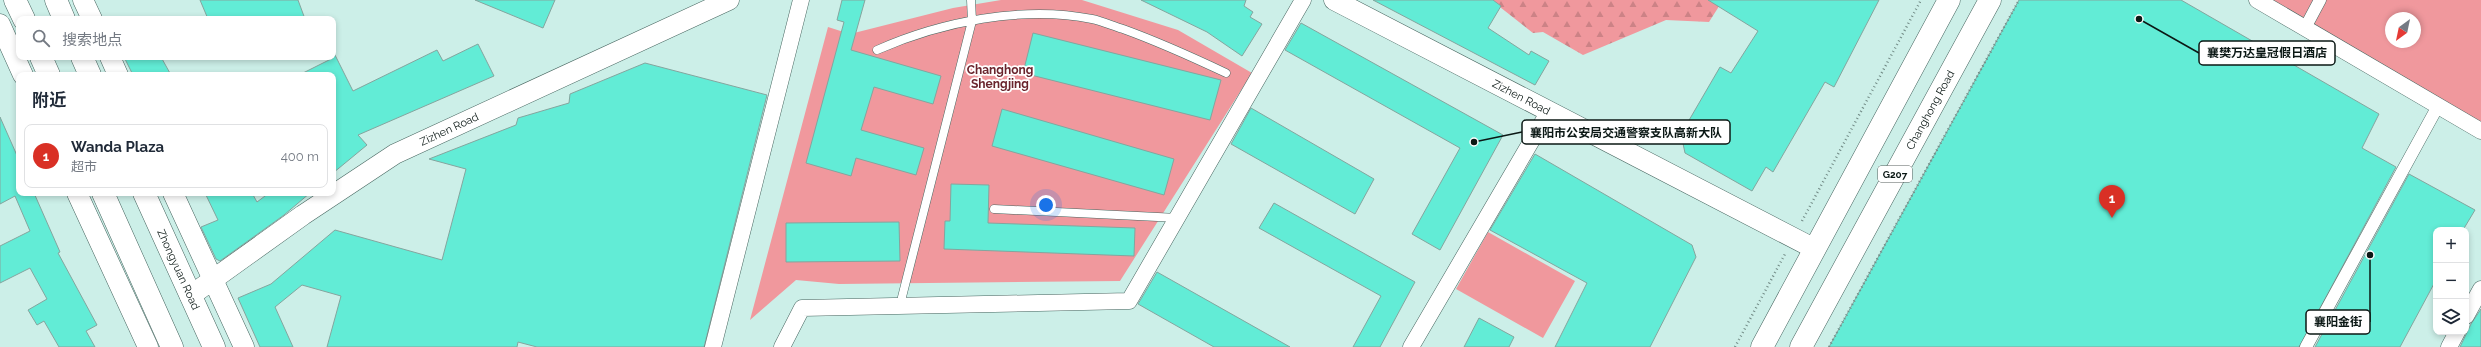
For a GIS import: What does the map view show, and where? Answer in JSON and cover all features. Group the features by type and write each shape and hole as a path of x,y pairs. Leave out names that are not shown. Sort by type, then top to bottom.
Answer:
{"main road":[{"path":"56,0 63,16"},
{"name":"G207","path":"1762,347 1948,0"},
{"name":"Changhong Road","path":"1801,347 1990,0"},
{"path":"42,60 48,72"},
{"path":"83,60 89,72"},
{"path":"103,196 172,347"},
{"name":"Zhongyuan Road","path":"145,196 214,347"}],"street":[{"path":"83,0 91,16"},
{"name":"Zizhen Road","path":"336,193 395,154 729,0"},
{"path":"713,347 801,0"},
{"path":"782,347 802,308 1129,301 1303,0"},
{"name":"Zizhen Road","path":"1334,0 1815,249"},
{"path":"2256,0 2481,131"},
{"path":"2305,28 2320,0"},
{"path":"0,24 16,59"},
{"path":"16,60 22,72"},
{"path":"111,60 117,72"},
{"path":"2306,347 2438,106"},
{"path":"1411,347 1549,111"},
{"path":"78,196 148,347"},
{"path":"174,196 244,347"},
{"name":"Zizhen Road","path":"190,296 332,196"},
{"path":"2469,310 2481,288"},
{"path":"2449,347 2455,335"}],"lane":[{"path":"902,297 972,21 971,0"},
{"path":"876,50 898,40 972,21 1028,12 1092,19 1161,42 1226,73"},
{"path":"994,209 1178,218"}],"path":[{"path":"1735,347 1921,0"},
{"path":"1829,347 2019,0"}],"green space":[{"path":"1001,0 1082,0 1178,30 1252,73 1120,281 839,284 796,280 750,320 828,27 850,34 953,8"},
{"path":"1491,0 1723,0 1709,22 1666,20 1583,55 1543,32 1533,33"},
{"path":"2257,0 2481,0 2481,131"},
{"path":"1488,232 1575,281 1543,338 1456,289"}],"building":[{"path":"200,0 298,0 304,16 207,16"},
{"path":"475,0 555,0 543,28"},
{"path":"842,0 865,0 851,50 941,76 933,104 874,87 861,130 924,148 916,175 856,158 851,176 806,163 844,22 837,20"},
{"path":"1141,0 1246,0 1244,6 1253,12 1250,17 1262,24 1242,56 1207,32"},
{"path":"1373,0 1493,0 1501,6 1488,28 1529,55 1531,51 1549,61 1535,85"},
{"path":"1708,0 1879,0 1834,87 1825,82 1773,172 1766,167 1752,191 1685,153 1681,134 1720,67 1731,73 1758,31"},
{"path":"2019,0 2181,0 2379,114 2362,148 2396,167 2299,347 1829,347"},
{"path":"1301,23 1503,135 1440,250 1412,234 1460,148 1285,50"},
{"path":"1033,33 1221,80 1210,120 1023,73"},
{"path":"478,44 494,76 358,135 367,145 336,171 336,72 305,72 329,60 336,60 336,57 353,91 437,50 443,61"},
{"path":"126,60 163,60 169,72 132,72"},
{"path":"645,63 767,95 704,347 537,347 518,342 517,347 327,347 341,296 302,285 275,307 293,347 260,347 238,298 271,284 335,230 442,260 466,169 429,159 516,125 518,118 569,103 570,94"},
{"path":"1251,108 1374,179 1355,214 1231,144"},
{"path":"1002,109 1174,159 1164,195 992,146"},
{"path":"0,117 16,153 16,196 35,196 60,252 58,253 97,325 86,331 95,347 59,347 44,321 37,325 28,310 47,299 30,268 0,283 0,246 30,231 15,196 0,204"},
{"path":"1535,154 1692,245 1696,257 1650,347 1555,347 1587,283 1490,230"},
{"path":"2409,174 2475,210 2465,227 2433,227 2433,286 2400,347 2315,347"},
{"path":"951,184 989,185 988,223 1135,228 1134,256 944,249 945,221 950,221"},
{"path":"206,196 254,196 257,202 265,196 306,196 284,215 220,261 216,259 201,227 218,220"},
{"path":"1274,203 1415,282 1380,347 1353,347 1381,296 1259,228"},
{"path":"899,222 900,261 786,262 786,223"},
{"path":"1157,272 1290,347 1214,347 1138,304"},
{"path":"2481,309 2481,347 2460,347 2466,335 2469,335 2469,328"},
{"path":"1479,318 1514,337 1509,347 1464,347"}],"place":[{"name":"襄樊万达皇冠假日酒店","path":"2139,19"},
{"name":"襄阳市公安局交通警察支队高新大队","path":"1474,142"},
{"name":"Wanda Plaza","path":"2112,218"},
{"name":"襄阳金街","path":"2370,255"}],"district":[{"name":"Changhong Shengjing","path":"1000,77"}]}
